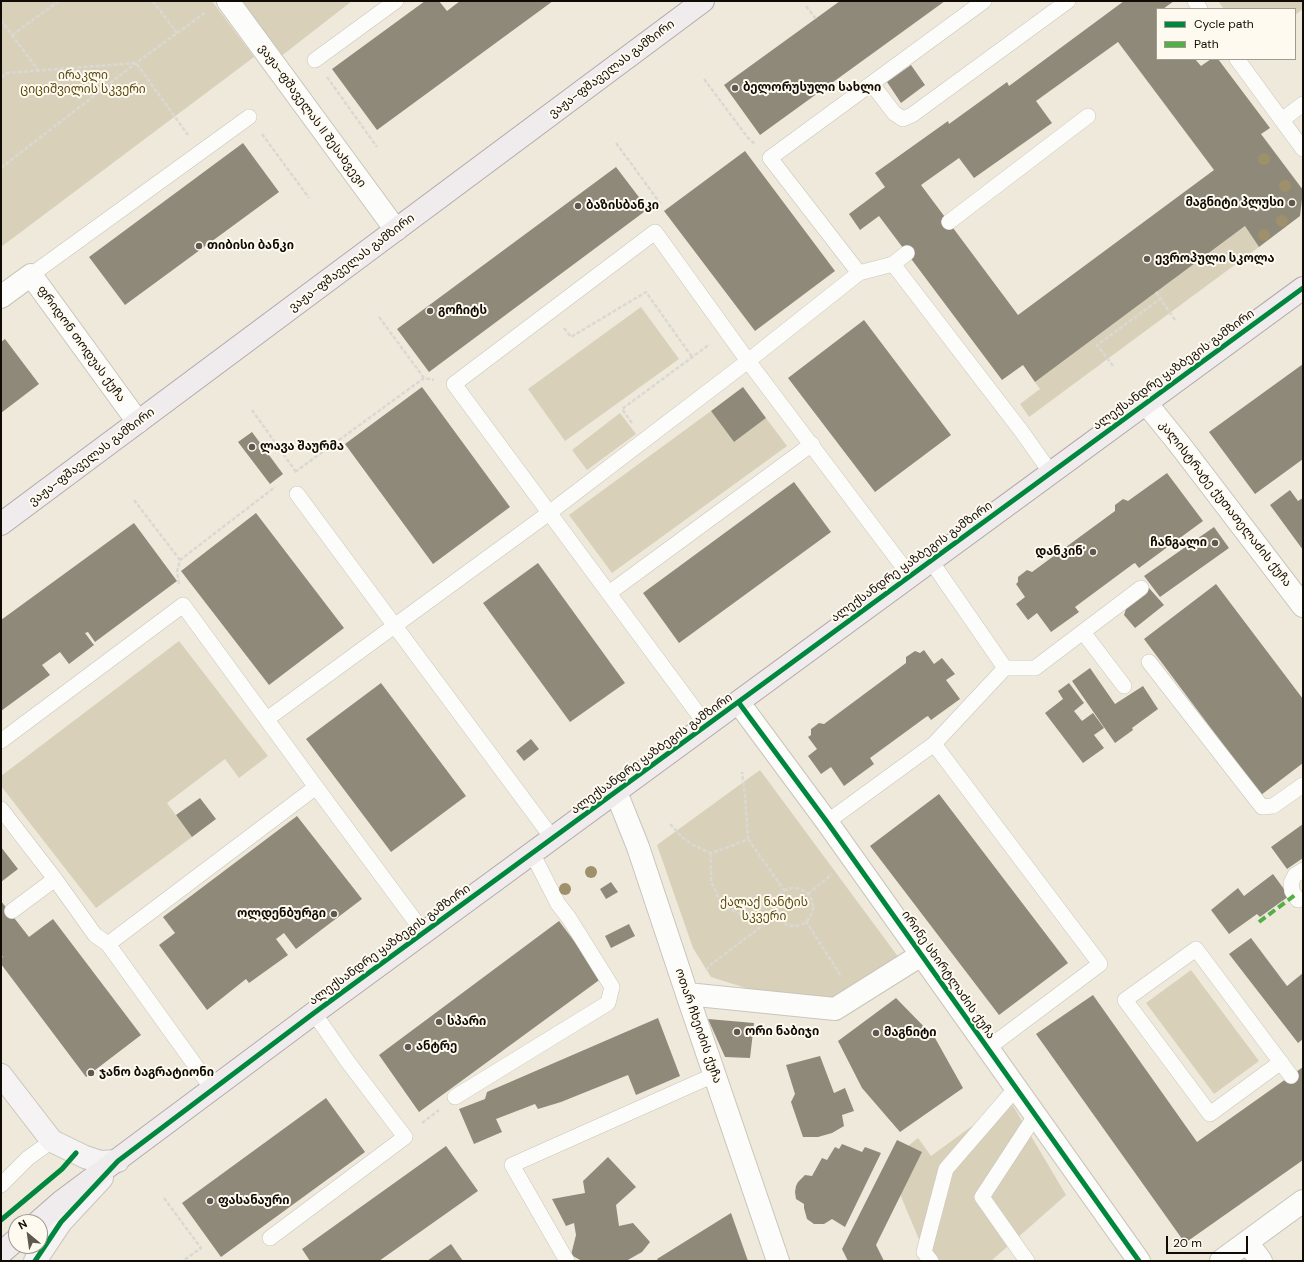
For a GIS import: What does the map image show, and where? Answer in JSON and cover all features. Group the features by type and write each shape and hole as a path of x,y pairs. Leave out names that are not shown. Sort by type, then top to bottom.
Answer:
{"main road":[{"name":"ვაჟა-ფშაველას გამზირი","path":"1,524 703,1"},
{"name":"ალექსანდრე ყაზბეგის გამზირი","path":"35,1261 61,1222 118,1161 314,1013 739,703 1303,288"},
{"path":"1,1074 52,1141 85,1157 100,1162 118,1161"},
{"path":"47,1214 62,1201 118,1161"}],"street":[{"name":"ვაჟა-ფშაველას II შესახვევი","path":"228,1 396,230"},
{"name":"ფრიდონ თოდუას ქუჩა","path":"1,297 31,275 138,422"},
{"name":"კალისტრატე ქუთათელაძის ქუჩა","path":"1146,403 1180,445 1303,606"},
{"name":"ირინე სხირტლაძის ქუჩა","path":"739,703 827,822 1139,1261"},
{"name":"ოთარ ჩხეიძის ქუჩა","path":"616,792 638,847 778,1261"},
{"path":"687,994 835,1010 921,954"},
{"path":"1221,1261 1303,1201"},
{"path":"1248,1242 1261,1261"}],"lane":[{"path":"315,60 396,1"},
{"path":"859,273 770,158 984,1"},
{"path":"872,84 894,113 903,119 912,115 1068,1"},
{"path":"1238,60 1303,149"},
{"path":"1282,120 1303,104"},
{"path":"949,222 1088,116"},
{"path":"31,275 249,117"},
{"path":"707,726 454,384 654,232 748,361 910,576"},
{"path":"267,719 549,513 748,361 859,273 893,264 907,253"},
{"path":"893,264 1022,432 1051,473"},
{"path":"609,593 812,444"},
{"path":"297,494 553,839"},
{"path":"931,561 1005,668"},
{"path":"827,822 934,744 1005,668 1035,668 1141,588"},
{"path":"1,741 183,605 424,933"},
{"path":"1083,632 1124,686"},
{"path":"1149,662 1262,807 1273,806 1303,785"},
{"path":"934,744 1100,964 988,1048"},
{"path":"108,944 316,787"},
{"path":"1,809 55,879 96,936 108,944 213,1090"},
{"path":"455,1097 608,1003 612,987 569,918 558,904 532,853"},
{"path":"1298,900 1292,891 1291,883 1295,875 1303,870"},
{"path":"12,911 55,879"},
{"path":"1281,1062 1210,1114 1125,1000 1196,949 1281,1062 1291,1076"},
{"path":"270,1238 404,1137 348,1062 314,1013"},
{"path":"567,1261 512,1165 714,1075"},
{"path":"931,1261 924,1252 946,1169 1016,1088"},
{"path":"1027,1261 982,1197 1035,1116"},
{"path":"1,1185 28,1158 52,1141"}],"path":[{"path":"12,35 58,1"},
{"path":"153,1 177,33"},
{"path":"806,6 816,19"},
{"path":"1,168 136,63 208,10"},
{"path":"1,20 38,70"},
{"path":"315,60 377,147"},
{"path":"1,77 7,72 136,63"},
{"path":"136,63 175,117"},
{"path":"704,78 748,138 770,158"},
{"path":"249,117 309,198"},
{"path":"616,143 660,203 654,232"},
{"path":"552,311 571,336 646,292 692,357"},
{"path":"1156,292 1175,320"},
{"path":"1113,366 1097,345 1160,299"},
{"path":"379,317 424,378 454,384"},
{"path":"645,440 622,409 727,332"},
{"path":"252,410 296,472 297,494"},
{"path":"134,500 180,560"},
{"path":"742,772 746,796 748,839 784,890"},
{"path":"670,824 684,839 711,853 748,839"},
{"path":"711,853 711,881 722,906 765,924"},
{"path":"808,894 833,874"},
{"path":"789,888 799,888 808,894 813,905 810,917 806,921 801,924 789,925 777,915 775,909 777,898 784,890 789,888"},
{"path":"710,965 777,915"},
{"path":"806,921 845,981"},
{"path":"404,1137 455,1097"},
{"path":"164,1198 201,1248 183,1261"}],"green space":[{"name":"ირაკლი ციციშვილის სკვერი","path":"1,1 212,1 254,57 1,247"},
{"path":"238,1 352,1 280,57"},
{"path":"1218,1 1303,1 1303,9 1296,14 1296,8 1223,8"},
{"path":"1245,226 1259,247 1029,417 1020,404 1040,389 1035,382"},
{"path":"641,307 679,359 565,441 528,389"},
{"path":"711,411 734,442 766,418 787,446 612,573 569,515"},
{"path":"620,413 636,434 587,470 572,450"},
{"path":"179,641 268,756 239,778 225,759 167,803 192,837 96,908 1,786 1,776"},
{"name":"ქალაქ ნანტის სკვერი","path":"760,770 902,962 838,999 774,997 711,977 693,948 657,845"},
{"path":"1191,970 1259,1061 1214,1094 1146,1003"},
{"path":"1009,1099 1066,1195 991,1261 928,1261 887,1163 918,1138 931,1156"}],"building":[{"path":"425,1 439,1 447,11 460,1 553,1 377,130 332,69"},
{"path":"840,1 945,1 760,135 724,85"},
{"path":"1124,1 1174,1 1164,8 1156,8 1156,60 1196,60 1201,66 1210,60 1219,60 1270,128 1261,134 1303,190 1300,216 1259,247 1245,226 1035,382 1023,365 1002,380 879,216 860,230 849,214 885,187 875,173 948,121 949,124 1007,82 1009,86","holes":["1118,42 1214,170 1018,315 921,185 959,158 974,178 1052,123 1036,101"]},
{"path":"911,65 925,85 901,103 887,82"},
{"path":"243,143 279,192 125,305 89,257"},
{"path":"745,151 835,271 755,331 664,211"},
{"path":"616,167 648,209 429,372 397,329"},
{"path":"864,320 951,435 875,492 788,378"},
{"path":"5,339 39,384 1,413 1,342"},
{"path":"1303,364 1303,459 1255,494 1209,432"},
{"path":"422,387 510,507 433,564 345,444"},
{"path":"743,387 766,418 734,442 711,411"},
{"path":"252,432 283,474 270,484 238,442"},
{"path":"1167,473 1203,521 1139,568 1135,563 1133,564 1075,607 1079,612 1051,632 1037,613 1028,620 1016,604 1025,597 1016,584 1018,582 1018,577 1027,570 1032,572 1115,511 1115,505 1123,499 1128,501"},
{"path":"794,482 831,532 679,643 643,593"},
{"path":"1290,490 1298,501 1303,498 1303,550 1270,505"},
{"path":"256,513 344,628 269,685 181,571"},
{"path":"134,523 177,581 95,642 88,632 85,633 94,645 69,664 60,652 42,665 50,675 1,711 1,620"},
{"path":"1214,527 1229,548 1160,597 1144,576"},
{"path":"538,563 625,683 570,722 483,603"},
{"path":"1216,584 1303,699 1303,763 1261,795 1144,639"},
{"path":"1149,588 1164,605 1135,628 1124,615 1127,606"},
{"path":"924,650 934,664 942,658 955,674 946,680 960,699 931,720 928,716 926,717 870,758 874,764 844,786 831,767 821,774 808,756 817,749 808,737 811,735 811,729 819,723 824,724 906,663 906,657 915,651 920,653"},
{"path":"1090,668 1115,704 1143,686 1158,709 1132,728 1133,730 1115,743 1072,681"},
{"path":"381,683 466,796 391,852 306,739"},
{"path":"1069,683 1084,703 1074,711 1082,721 1093,713 1104,728 1094,735 1104,748 1083,763 1045,713 1063,699 1058,691"},
{"path":"531,739 539,749 524,761 516,751"},
{"path":"939,794 1068,963 999,1015 870,846"},
{"path":"200,798 216,819 192,837 176,815"},
{"path":"297,816 362,899 296,949 284,933 276,939 288,955 249,983 246,979 207,1010 159,945 175,933 163,917"},
{"path":"1303,824 1303,858 1287,869 1271,847"},
{"path":"1,847 18,869 1,882"},
{"path":"1273,874 1289,896 1260,917 1257,914 1229,934 1211,910 1238,888 1244,896"},
{"path":"611,882 618,892 606,899 600,889"},
{"path":"1,901 29,937 53,919 141,1035 86,1077 1,964 1,958 3,957 1,955"},
{"path":"559,921 602,978 419,1112 379,1055"},
{"path":"629,924 635,936 611,948 605,936"},
{"path":"1251,938 1287,986 1303,973 1303,1039 1298,1043 1229,954"},
{"path":"1093,995 1197,1142 1303,1067 1303,1160 1185,1243 1036,1034"},
{"path":"896,998 935,1038 963,1088 900,1132 862,1088 838,1041"},
{"path":"658,1018 680,1076 636,1095 628,1075 561,1102 538,1109 535,1104 496,1119 502,1132 474,1144 459,1109 485,1099 487,1092"},
{"path":"708,1019 754,1023 750,1058 725,1057"},
{"path":"820,1056 834,1093 845,1088 854,1111 842,1115 844,1126 832,1133 818,1137 803,1137 791,1102 795,1094 786,1065"},
{"path":"326,1098 365,1152 221,1257 182,1203"},
{"path":"897,1140 922,1152 876,1245 884,1261 848,1261 842,1249"},
{"path":"842,1144 862,1152 865,1147 881,1153 845,1227 832,1219 824,1224 814,1224 807,1219 804,1204 796,1199 796,1186 805,1175 812,1176 822,1158 827,1160 835,1147 839,1149"},
{"path":"446,1146 478,1191 379,1261 310,1261 302,1249"},
{"path":"608,1157 636,1187 616,1205 619,1226 633,1223 650,1242 642,1252 626,1261 582,1261 571,1255 576,1235 574,1223 566,1226 552,1199 585,1193 583,1181"},
{"path":"731,1213 748,1261 658,1261 657,1259"},
{"path":"451,1244 463,1261 427,1261"}],"marked path":[{"path":"1259,922 1295,895"}],"cycle path":[{"path":"35,1261 61,1222 118,1161 314,1013 1303,288"},
{"path":"739,703 827,822 1139,1261"},
{"path":"1,1220 62,1169 76,1153"}],"place":[{"name":"ბელორუსული სახლი","path":"735,88"},
{"name":"მაგნიტი პლუსი","path":"1292,203"},
{"name":"ბაზისბანკი","path":"578,206"},
{"name":"თიბისი ბანკი","path":"199,246"},
{"name":"ევროპული სკოლა","path":"1147,259"},
{"name":"გოჩიტს","path":"430,311"},
{"name":"ლავა შაურმა","path":"252,447"},
{"name":"ჩანგალი","path":"1215,543"},
{"name":"დანკინ'","path":"1093,552"},
{"name":"ოლდენბურგი","path":"334,914"},
{"name":"სპარი","path":"439,1022"},
{"name":"ორი ნაბიჯი","path":"737,1032"},
{"name":"მაგნიტი","path":"876,1033"},
{"name":"ანტრე","path":"408,1047"},
{"name":"ჯანო ბაგრატიონი","path":"91,1073"},
{"name":"ფასანაური","path":"210,1201"}]}
